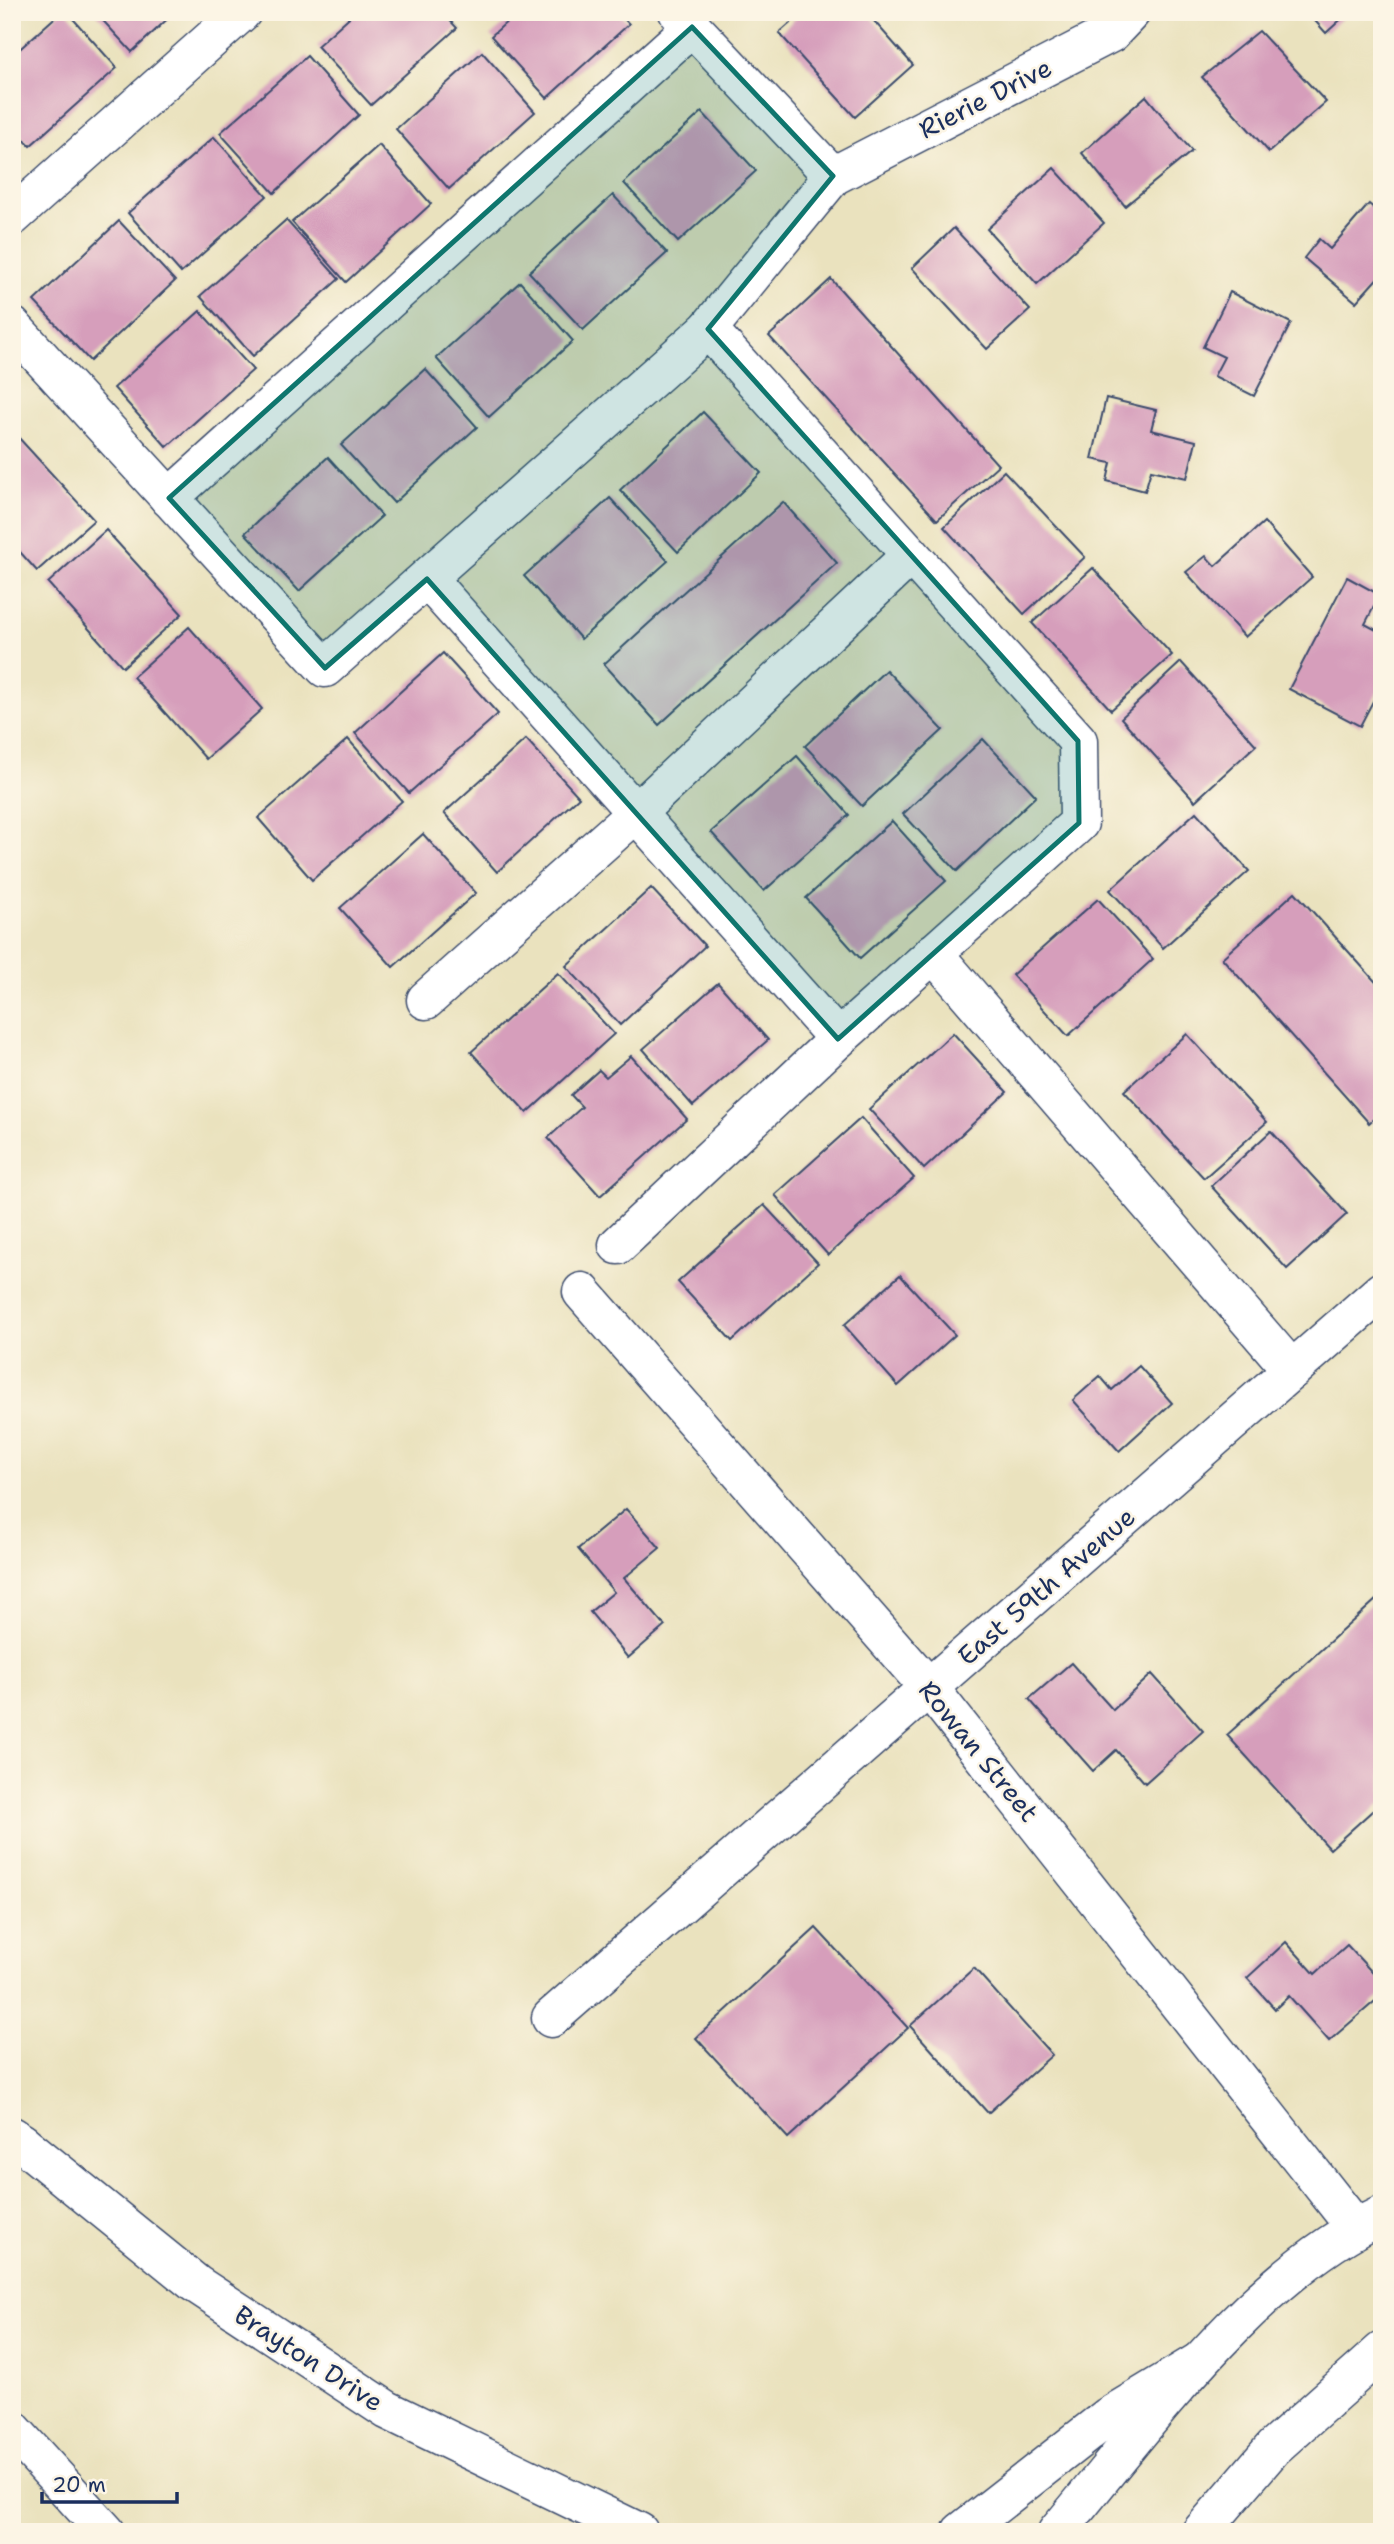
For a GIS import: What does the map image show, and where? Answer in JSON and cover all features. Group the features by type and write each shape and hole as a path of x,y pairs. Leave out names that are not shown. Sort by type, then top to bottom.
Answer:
{"main road":[{"path":"12,216 242,12"},
{"name":"Rierie Drive","path":"833,176 1111,33 1131,12"},
{"path":"12,327 325,668 708,329 833,176 685,20 169,498"},
{"path":"618,1245 838,1039 1079,823 1078,741 708,329"},
{"path":"426,1000 636,813 911,555"},
{"path":"426,579 838,1039"},
{"path":"933,953 1292,1370"},
{"name":"East 59th Avenue","path":"551,2018 1382,1291"},
{"name":"Rowan Street","path":"582,1292 930,1689 1368,2221"},
{"name":"Brayton Drive","path":"15,2137 196,2284 387,2410 639,2532"},
{"path":"1057,2532 1200,2361 1283,2281 1368,2221"},
{"path":"1201,2532 1273,2448 1382,2351"},
{"path":"961,2532 1109,2416 1200,2361"},
{"path":"12,2429 106,2532"}],"highlighted area":[{"path":"692,27 833,176 708,329 1078,741 1079,823 838,1039 427,579 325,668 169,498"}],"building":[{"path":"61,12 67,12 117,68 30,146 12,126 12,56"},
{"path":"95,12 175,12 132,52"},
{"path":"355,12 442,12 457,28 371,105 317,46"},
{"path":"518,12 618,12 629,24 547,98 491,36"},
{"path":"803,12 866,12 913,65 855,117 779,33"},
{"path":"1307,12 1349,12 1326,33"},
{"path":"1259,31 1326,102 1269,152 1202,77"},
{"path":"482,52 535,112 449,189 396,129"},
{"path":"307,56 359,115 274,193 220,133"},
{"path":"1146,96 1192,151 1125,206 1082,153"},
{"path":"702,112 756,171 678,242 624,183"},
{"path":"214,137 267,196 181,273 128,213"},
{"path":"379,145 431,204 346,282 292,222"},
{"path":"1054,168 1104,223 1037,284 987,229"},
{"path":"613,195 667,253 583,330 529,272"},
{"path":"1369,204 1382,215 1382,273 1356,302 1304,258 1319,239 1330,249"},
{"path":"286,220 339,279 253,356 200,296"},
{"path":"119,221 175,281 90,361 34,301"},
{"path":"954,228 1030,310 987,349 912,268"},
{"path":"831,279 998,465 937,520 769,336"},
{"path":"520,282 573,341 489,417 436,358"},
{"path":"1230,292 1291,323 1254,396 1214,376 1224,357 1203,347"},
{"path":"200,311 253,370 167,447 114,388"},
{"path":"425,369 477,427 394,503 341,445"},
{"path":"1106,398 1156,410 1151,430 1196,441 1187,478 1151,470 1145,491 1107,481 1111,463 1092,459"},
{"path":"703,412 761,473 678,552 620,490"},
{"path":"18,437 94,520 37,571 12,543 12,442"},
{"path":"328,457 382,516 299,591 245,533"},
{"path":"1004,471 1085,557 1024,614 944,527"},
{"path":"610,498 668,561 581,639 524,576"},
{"path":"783,502 837,563 659,725 604,664"},
{"path":"1264,522 1312,577 1245,637 1186,572 1206,556 1215,566"},
{"path":"106,530 182,614 123,667 48,583"},
{"path":"1093,568 1172,655 1111,710 1032,623"},
{"path":"1347,577 1380,595 1365,624 1382,633 1382,684 1360,726 1289,689"},
{"path":"189,627 262,709 206,759 133,677"},
{"path":"443,653 498,714 409,793 355,733"},
{"path":"1181,662 1256,745 1195,801 1121,718"},
{"path":"886,670 943,730 862,806 805,746"},
{"path":"348,739 402,801 312,880 258,818"},
{"path":"526,739 579,797 497,872 444,813"},
{"path":"983,739 1036,796 957,871 903,814"},
{"path":"797,756 849,815 764,891 711,832"},
{"path":"1196,812 1249,871 1163,948 1110,890"},
{"path":"892,821 946,881 860,958 806,898"},
{"path":"423,834 476,893 393,967 340,908"},
{"path":"651,888 705,946 620,1025 566,966"},
{"path":"1295,892 1382,989 1382,1111 1369,1123 1222,958"},
{"path":"1098,899 1153,959 1068,1036 1012,975"},
{"path":"558,973 614,1034 527,1113 471,1052"},
{"path":"718,983 768,1040 693,1106 643,1049"},
{"path":"953,1033 1007,1092 924,1169 869,1109"},
{"path":"1187,1034 1267,1122 1204,1178 1124,1091"},
{"path":"631,1056 687,1119 600,1196 548,1138 582,1107 571,1095 599,1070 606,1077"},
{"path":"861,1118 914,1178 828,1255 775,1195"},
{"path":"1271,1131 1347,1214 1287,1269 1211,1186"},
{"path":"764,1205 818,1263 732,1341 678,1282"},
{"path":"900,1275 955,1335 898,1386 844,1325"},
{"path":"1139,1366 1172,1403 1119,1451 1073,1400 1100,1376 1112,1390"},
{"path":"626,1509 660,1548 624,1578 665,1626 628,1658 590,1612 614,1592 578,1549"},
{"path":"1377,1599 1382,1604 1382,1802 1330,1849 1227,1735"},
{"path":"1071,1663 1113,1710 1152,1674 1203,1731 1145,1783 1116,1750 1093,1771 1029,1699"},
{"path":"816,1928 908,2028 788,2138 696,2038"},
{"path":"1286,1942 1315,1974 1347,1945 1382,1983 1382,1995 1329,2041 1289,1996 1275,2009 1247,1978"},
{"path":"974,1968 1052,2055 988,2113 910,2026"}]}
